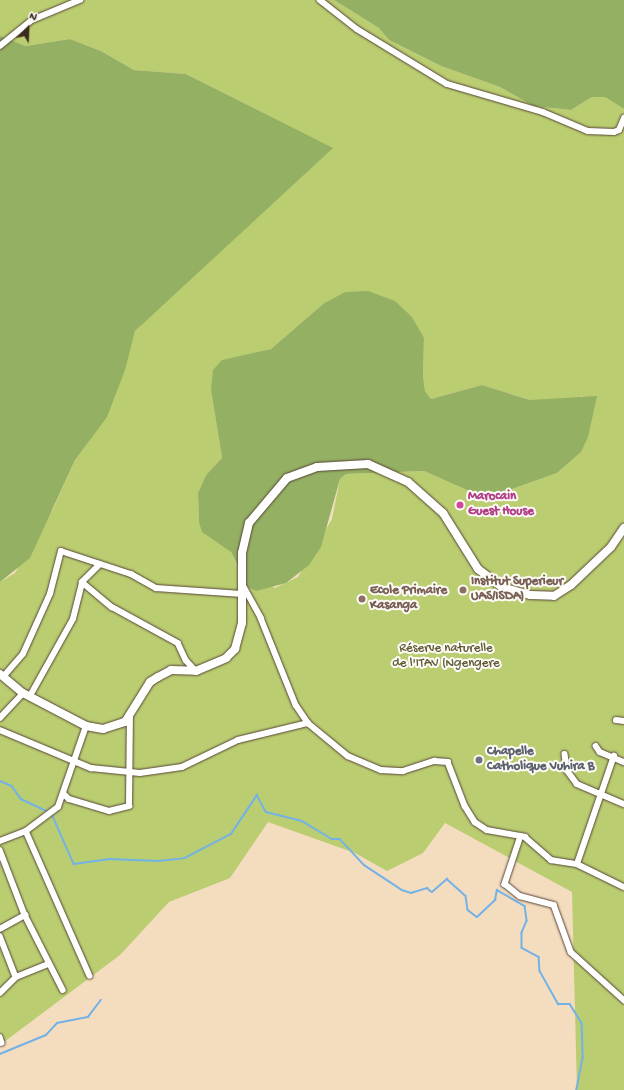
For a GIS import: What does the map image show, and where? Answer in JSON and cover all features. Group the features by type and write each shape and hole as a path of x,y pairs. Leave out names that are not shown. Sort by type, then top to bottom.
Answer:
{"street":[{"path":"0,46 32,20 80,0"},
{"path":"320,0 357,29 446,84 543,112 588,131 614,132 619,130 624,118"},
{"path":"242,594 156,588 131,574 60,551 50,594 23,654 2,675 26,695 86,726 103,729 125,722 150,682 158,677 171,670 196,671 226,658 235,649 242,623 242,594 242,584 242,554 254,514 287,478 317,467 368,464 408,482 443,513 478,569 502,586 530,595 554,596 571,585 611,547 624,528"},
{"path":"0,718 26,695 73,619 82,582 100,564"},
{"path":"82,582 112,607 178,643 186,660 196,671"},
{"path":"242,584 261,618 287,687 308,723 348,756 381,770 402,771 434,761 448,762 465,806 475,822 497,834 521,836 551,860 577,864 624,887"},
{"path":"64,794 69,799 109,811 119,810 129,806 128,772 130,712"},
{"path":"616,720 624,721"},
{"path":"0,730 91,768 128,772 182,767 238,740 308,723"},
{"path":"0,841 26,831 52,813 64,794 86,726"},
{"path":"596,746 600,752 614,756 624,762"},
{"path":"565,754 570,777 598,795 624,804"},
{"path":"577,864 598,795 614,756"},
{"path":"26,831 90,976"},
{"path":"521,836 506,884 520,896 554,905 571,952 624,1000"},
{"path":"0,850 25,915 63,990"},
{"path":"0,929 25,915"},
{"path":"0,936 16,976"},
{"path":"0,993 16,976 50,964"}],"green space":[{"name":"Réserve naturelle de l'ITAV (Ngengere","path":"0,0 334,0 379,28 389,40 441,66 500,87 533,106 571,110 592,97 605,97 624,109 624,1090 577,1090 572,892 445,823 423,853 387,871 355,853 268,822 230,878 169,902 120,955 0,1045 0,582 15,573 53,509 75,460 116,392 135,331 152,314 265,114 186,74 134,70 101,51 70,39 26,46 0,36","holes":["323,304 424,338 423,376 425,391 431,399 482,385 530,400 574,400 582,396 591,422 581,452 557,473 501,493 478,495 424,471 346,474 340,479 332,519 298,577 275,588 237,566 231,552 199,522 198,493 206,475 222,458 211,390 223,360 271,349"]},
{"path":"334,0 624,0 624,109 605,97 592,97 571,110 533,106 500,87 441,66 389,40 379,28"},
{"path":"0,36 26,46 70,39 101,51 134,70 186,74 333,148 135,331 125,370 107,417 75,460 30,558 0,582"},
{"path":"368,291 395,301 412,317 424,338 423,376 425,391 431,399 482,385 530,400 597,396 588,437 581,452 557,473 501,493 478,495 424,471 346,474 340,479 321,547 309,565 286,583 256,591 248,587 231,552 202,532 199,522 198,493 206,475 222,458 211,390 213,370 222,360 271,349 323,304 345,292"}],"waterway":[{"path":"0,781 12,786 21,799 49,812"},
{"path":"257,795 266,812 302,821 332,839 340,839 364,865 402,890 411,893 427,888 432,892 447,879 466,896 468,910 477,917 495,900 497,890 525,906 527,921 522,933 522,948 539,957 540,971 558,1004 570,1004 582,1023 583,1058 577,1090"},
{"path":"52,814 74,864 110,859 158,861 185,858 231,834 257,795"},
{"path":"0,1054 46,1035 57,1023 88,1017 101,1000"}],"place":[{"name":"Marocain Guest House","path":"460,505"},
{"name":"Institut Superieur UAS/ISDA)","path":"463,590"},
{"name":"Ecole Primaire Kasanga","path":"362,599"},
{"name":"Chapelle Catholique Vuhira B","path":"479,760"}]}
